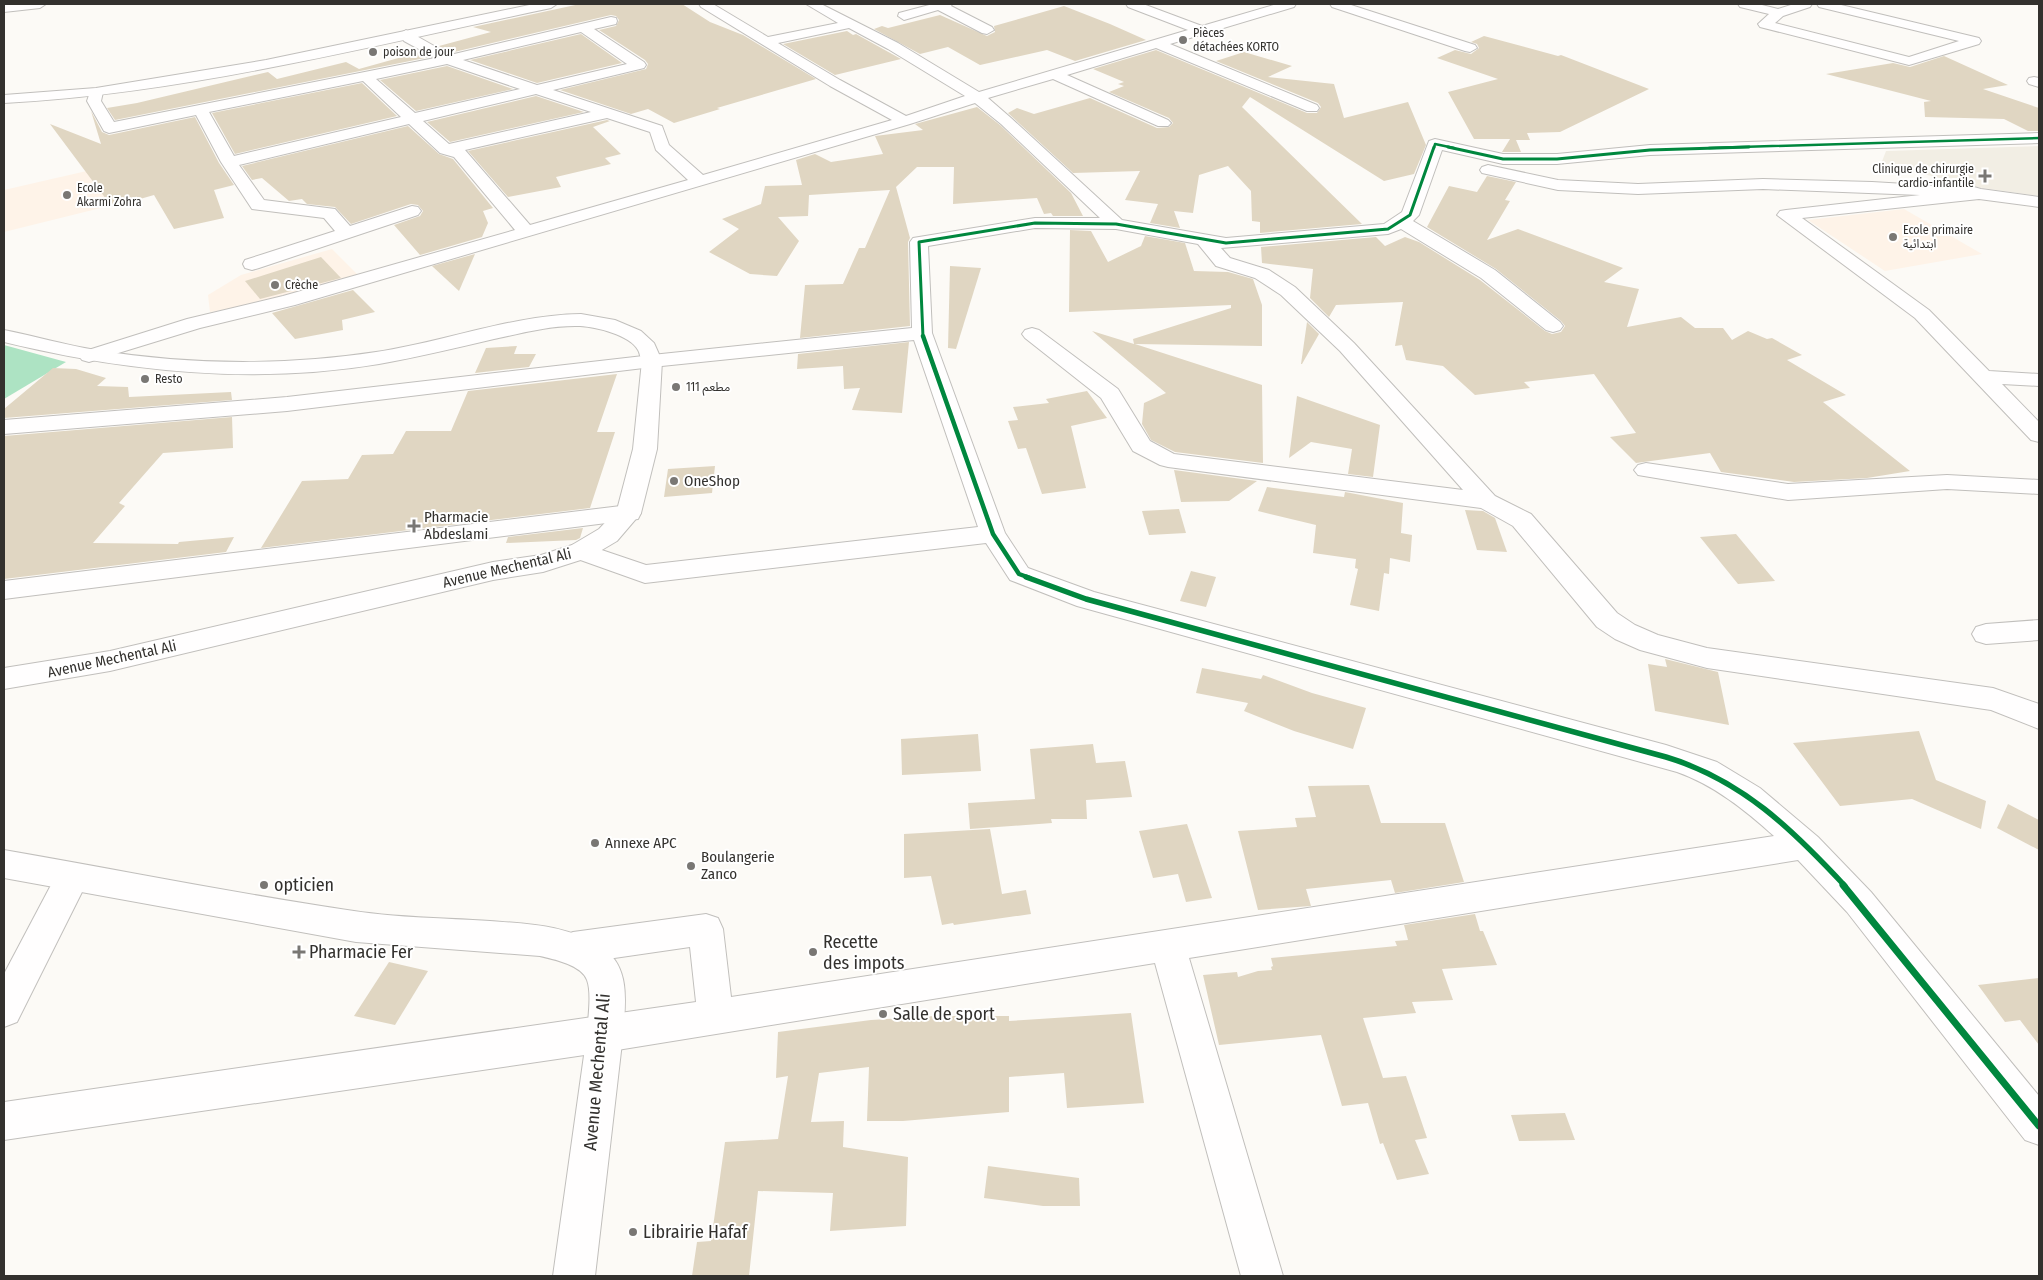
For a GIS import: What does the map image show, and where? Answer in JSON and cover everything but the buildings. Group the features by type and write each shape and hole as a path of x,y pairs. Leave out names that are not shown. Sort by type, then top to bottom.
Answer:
{"street":[{"path":"4,8 40,4"},
{"path":"4,105 266,64 551,4"},
{"path":"705,4 836,83 905,121"},
{"path":"812,4 893,46 977,98 1006,120 1116,224"},
{"path":"1132,4 1200,30"},
{"path":"89,356 194,323 288,301 698,182 1290,4"},
{"path":"1336,4 1470,48"},
{"path":"1744,4 1778,13"},
{"path":"1806,4 1778,13 1765,24 1909,61 1974,41 1823,4"},
{"path":"904,16 943,5 987,30"},
{"path":"93,92 94,101 109,128 448,60 610,20"},
{"path":"767,41 850,24"},
{"path":"229,162 639,65 582,27"},
{"path":"406,34 409,38 448,60 657,129 662,147 698,182"},
{"path":"1156,44 1312,108"},
{"path":"1053,74 1163,123"},
{"path":"365,76 446,150 460,154 526,232"},
{"path":"4,99 93,92"},
{"path":"200,109 229,162 258,205 329,213 346,232"},
{"path":"446,150 607,113"},
{"path":"2039,138 1650,150 1558,159 1503,159 1435,144 1432,158 1410,215 1388,229 1226,244 1116,224 1035,223 919,242 922,334 993,534 1020,574 1086,599 1666,757 1705,770 1735,788 1804,844 1859,902 2039,1126"},
{"path":"1606,154 1717,158 1756,162"},
{"path":"1432,158 1558,185 1638,189 1763,184 1872,187 1979,194 2039,202"},
{"path":"1825,170 1934,180 1979,194"},
{"path":"1979,194 1786,215 1922,314 2039,435"},
{"path":"252,264 412,211"},
{"path":"1401,221 1488,274 1553,326"},
{"path":"1205,240 1223,262 1262,274 1288,291 1347,347 1486,501"},
{"path":"4,336 89,356 154,365 214,368 280,368 325,365 411,352 530,325 571,320 601,323 626,332 647,347 652,360 644,449 629,514 4,590"},
{"path":"4,426 287,404 652,360 922,334"},
{"path":"1032,334 1110,394 1141,446 1168,460 1486,501 1522,520 1607,620 1625,632 1650,643 1707,658 1993,699 2027,711 2039,718"},
{"path":"1984,377 2039,380"},
{"path":"1646,470 1788,492 1947,482 2039,487"},
{"name":"Avenue Mechental Ali","path":"4,679 110,661 493,571 543,563 581,551 608,535 629,514"},
{"path":"581,551 645,574 993,534"},
{"path":"1986,634 2039,630"},
{"path":"4,1121 605,1034 1804,844"},
{"name":"Avenue Mechental Ali","path":"4,864 72,878 356,927 540,940 573,948 594,962 604,972 608,999 574,1276"},
{"path":"4,1010 72,878"},
{"path":"573,948 706,928 716,1016"},
{"path":"1168,946 1262,1276"}],"shaded area":[{"name":"Clinique de chirurgie cardio-infantile","path":"2039,146 2039,196 1982,188 1881,164 1886,151"},
{"name":"Ecole Akarmi Zohra","path":"117,164 133,200 4,232 4,190"},
{"name":"Ecole primaire ابتدائية","path":"1904,209 1982,254 1885,271 1808,220"},
{"name":"Crèche","path":"332,249 359,276 265,303 210,312 208,295 241,275"}],"green space":[{"path":"4,345 66,362 4,399"}],"cycle path":[{"path":"2039,138 1650,150 1557,159 1503,159 1435,144 1432,158 1410,215 1388,229 1226,243 1116,224 1035,223 919,242 922,333 993,534 1019,574 1086,599 1666,757 1706,771 1728,783 1769,812 1842,883 2039,1126"}],"place":[{"name":"Pièces détachées KORTO","path":"1183,40"},
{"name":"poison de jour","path":"373,52"},
{"name":"Clinique de chirurgie cardio-infantile","path":"1985,176"},
{"name":"Ecole Akarmi Zohra","path":"67,195"},
{"name":"Ecole primaire ابتدائية","path":"1893,237"},
{"name":"Crèche","path":"275,285"},
{"name":"Resto","path":"145,379"},
{"name":"مطعم 111","path":"676,387"},
{"name":"OneShop","path":"674,481"},
{"name":"Pharmacie Abdeslami","path":"414,526"},
{"name":"Annexe APC","path":"595,843"},
{"name":"Boulangerie Zanco","path":"691,866"},
{"name":"opticien","path":"264,885"},
{"name":"Pharmacie Fer","path":"299,952"},
{"name":"Recette des impots","path":"813,952"},
{"name":"Salle de sport","path":"883,1014"},
{"name":"Librairie Hafaf","path":"633,1232"}]}
